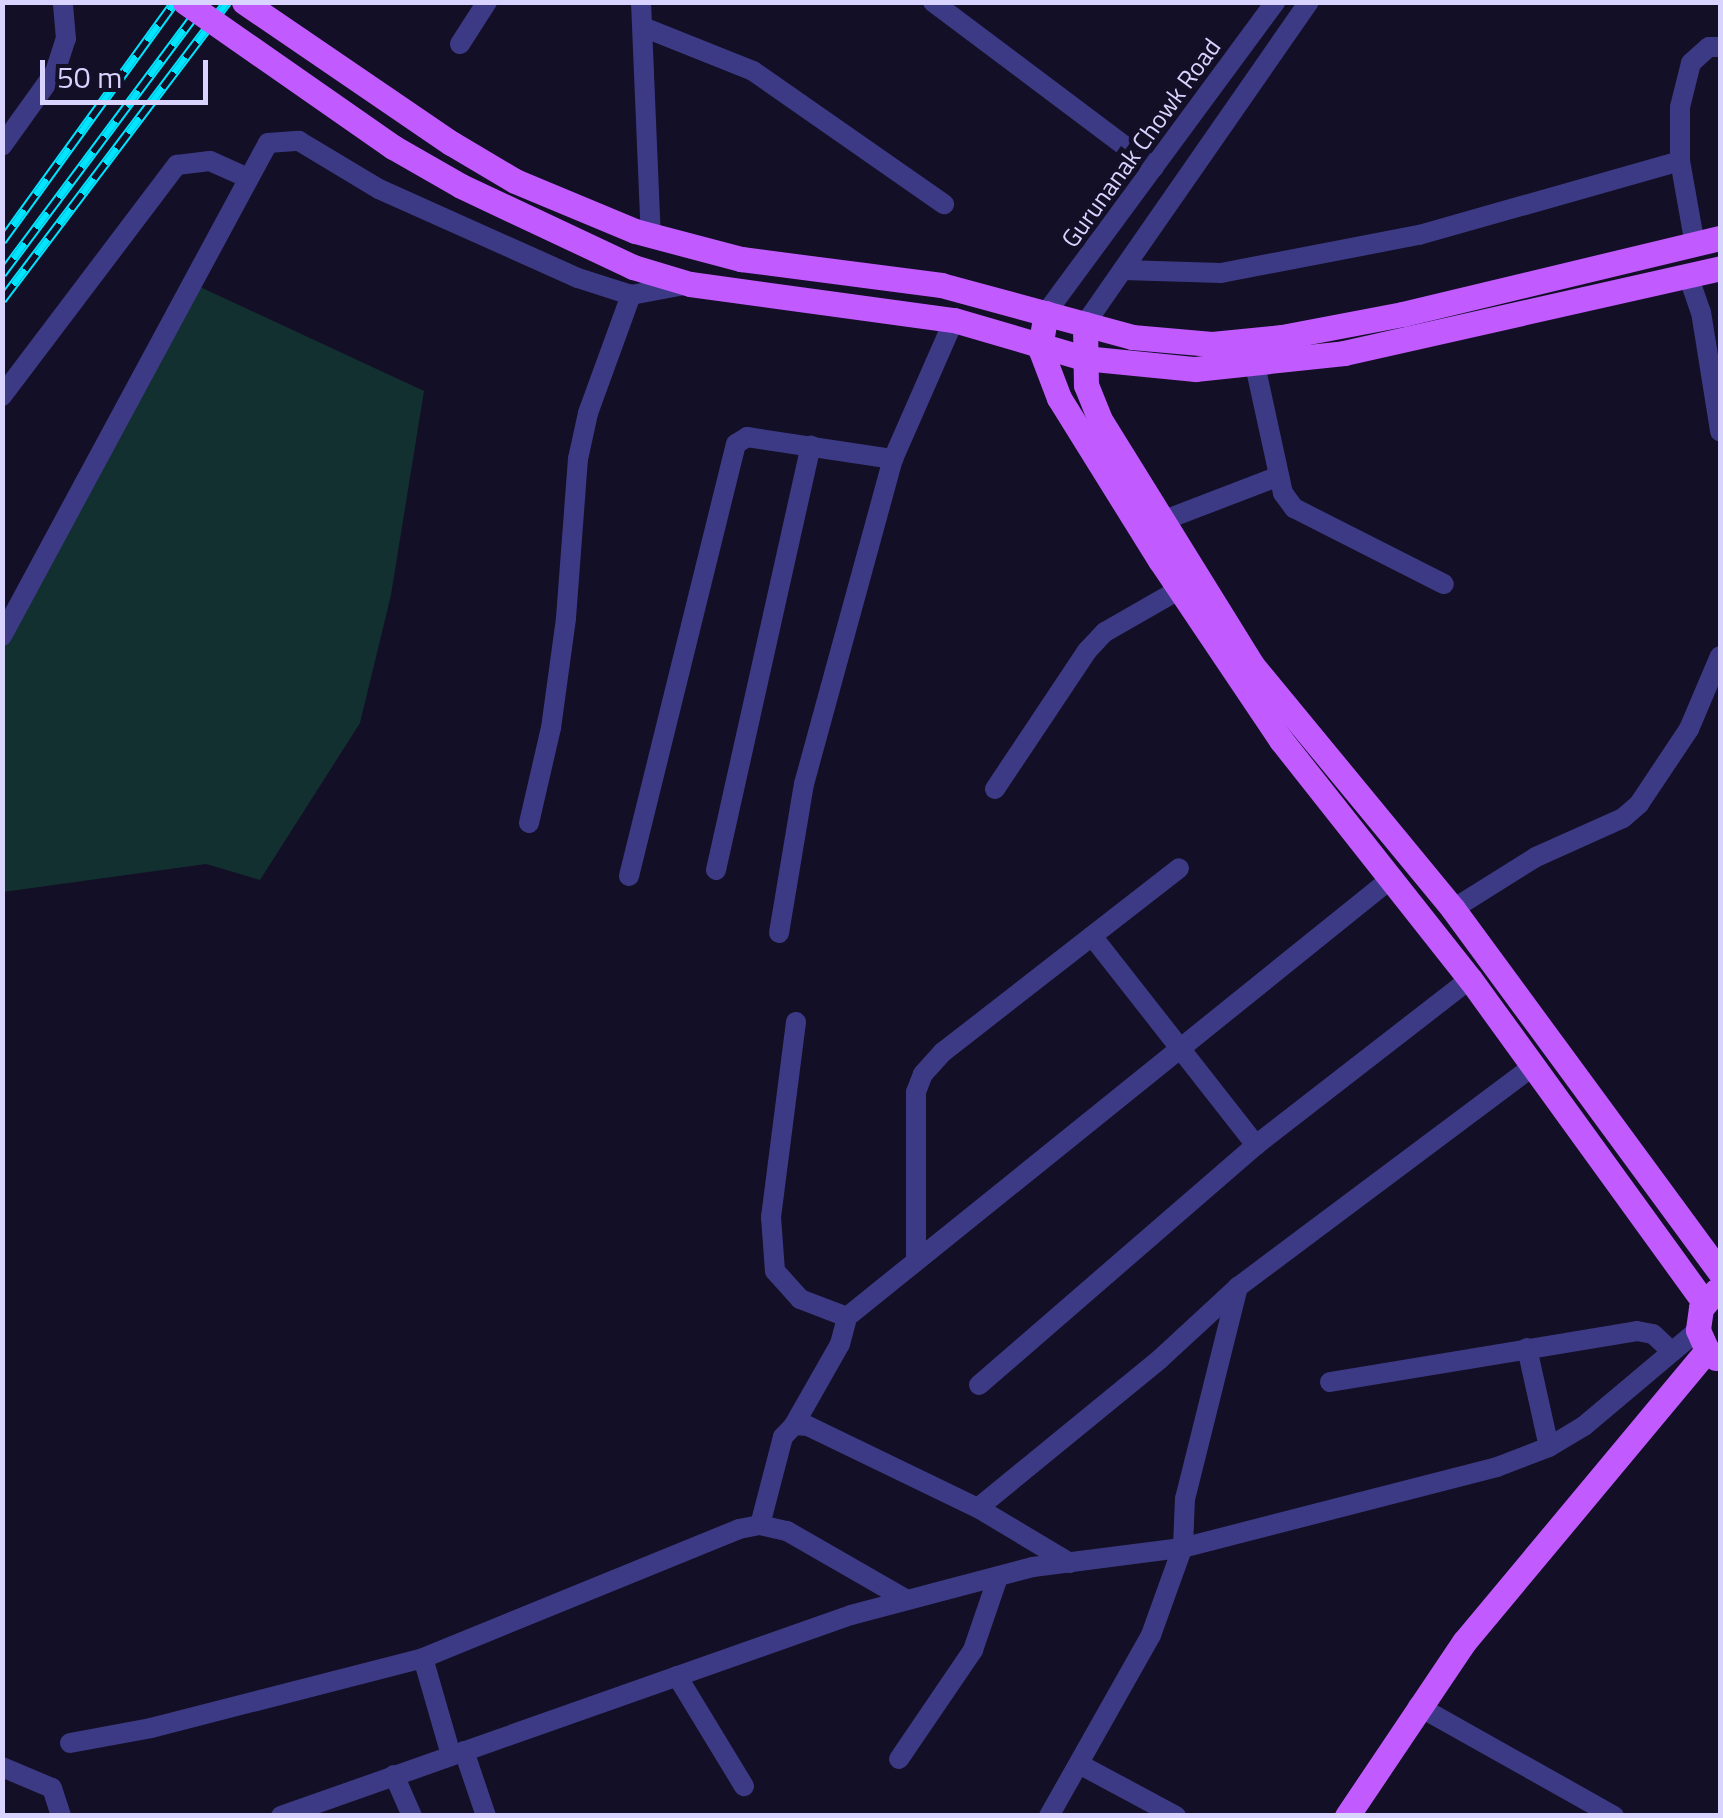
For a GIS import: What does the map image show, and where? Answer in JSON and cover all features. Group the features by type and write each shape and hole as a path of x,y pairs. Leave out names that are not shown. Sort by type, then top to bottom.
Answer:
{"main road":[{"path":"185,2 393,147 461,186 633,267 690,284 954,320 1084,358 1147,367 1255,366 1344,353 1720,268"},
{"path":"244,2 451,144 516,180 643,233 741,259 941,285 1132,338 1180,343 1282,337 1404,314 1720,238"},
{"path":"1046,313 1040,348 1072,425 1281,740 1393,877 1533,1066 1712,1296 1708,1346 1464,1642 1348,1816"},
{"path":"1084,324 1086,385 1099,418 1252,665 1453,909 1720,1272"}],"street":[{"path":"2,146 55,72 66,39 63,2"},
{"path":"460,44 487,2"},
{"path":"641,2 643,233"},
{"path":"933,2 1154,168"},
{"name":"Gurunanak Chowk Road","path":"1046,313 1275,2"},
{"path":"1084,324 1309,2"},
{"path":"643,27 753,71 944,204"},
{"path":"1695,245 1680,161 1680,107 1690,63 1709,47 1720,46"},
{"path":"2,636 268,143 282,138 299,141 378,189 578,278 630,295 690,284"},
{"path":"2,396 176,165 210,161 248,178"},
{"path":"1122,270 1222,272 1420,235 1680,161"},
{"path":"1688,275 1701,312 1720,432"},
{"path":"529,822 551,728 566,618 578,459 588,413 630,295"},
{"path":"779,933 804,784 893,459 954,320"},
{"path":"1255,366 1282,493 1294,508 1444,584"},
{"path":"629,876 730,456 747,437 893,459"},
{"path":"716,870 810,445"},
{"path":"1162,521 1278,476"},
{"path":"994,789 1086,651 1104,632 1180,589"},
{"path":"1453,909 1536,857 1623,818 1639,804 1688,729 1720,656"},
{"path":"916,1258 916,1092 924,1074 943,1052 1178,868"},
{"path":"760,1525 783,1437 794,1425 840,1344 847,1317 1393,877"},
{"path":"1092,936 1256,1145"},
{"path":"980,1385 1256,1145 1470,979"},
{"path":"796,1022 771,1217 775,1271 800,1299 847,1317"},
{"path":"978,1508 1160,1359 1238,1287 1533,1066"},
{"path":"1050,1816 1145,1650 1182,1548 1185,1499 1238,1287"},
{"path":"1330,1382 1636,1331 1653,1334 1672,1352"},
{"path":"280,1816 851,1614 998,1577 1182,1548 1496,1466 1550,1447 1584,1426 1672,1352 1708,1346"},
{"path":"1527,1348 1550,1447"},
{"path":"794,1425 808,1426 978,1508 1070,1563"},
{"path":"70,1743 189,1719 423,1658 740,1529 760,1525 787,1531 907,1600"},
{"path":"899,1759 973,1650 998,1577"},
{"path":"423,1658 486,1816"},
{"path":"677,1676 744,1786"},
{"path":"1418,1706 1614,1816"},
{"path":"1079,1764 1176,1816"},
{"path":"2,1767 52,1788 61,1816"},
{"path":"394,1776 412,1816"}],"green space":[{"path":"196,285 424,391 391,595 360,723 260,880 206,864 3,892 3,649 75,491"}],"railway":[{"path":"2,241 175,2"},
{"path":"2,274 205,2"},
{"path":"2,300 227,2"}]}
